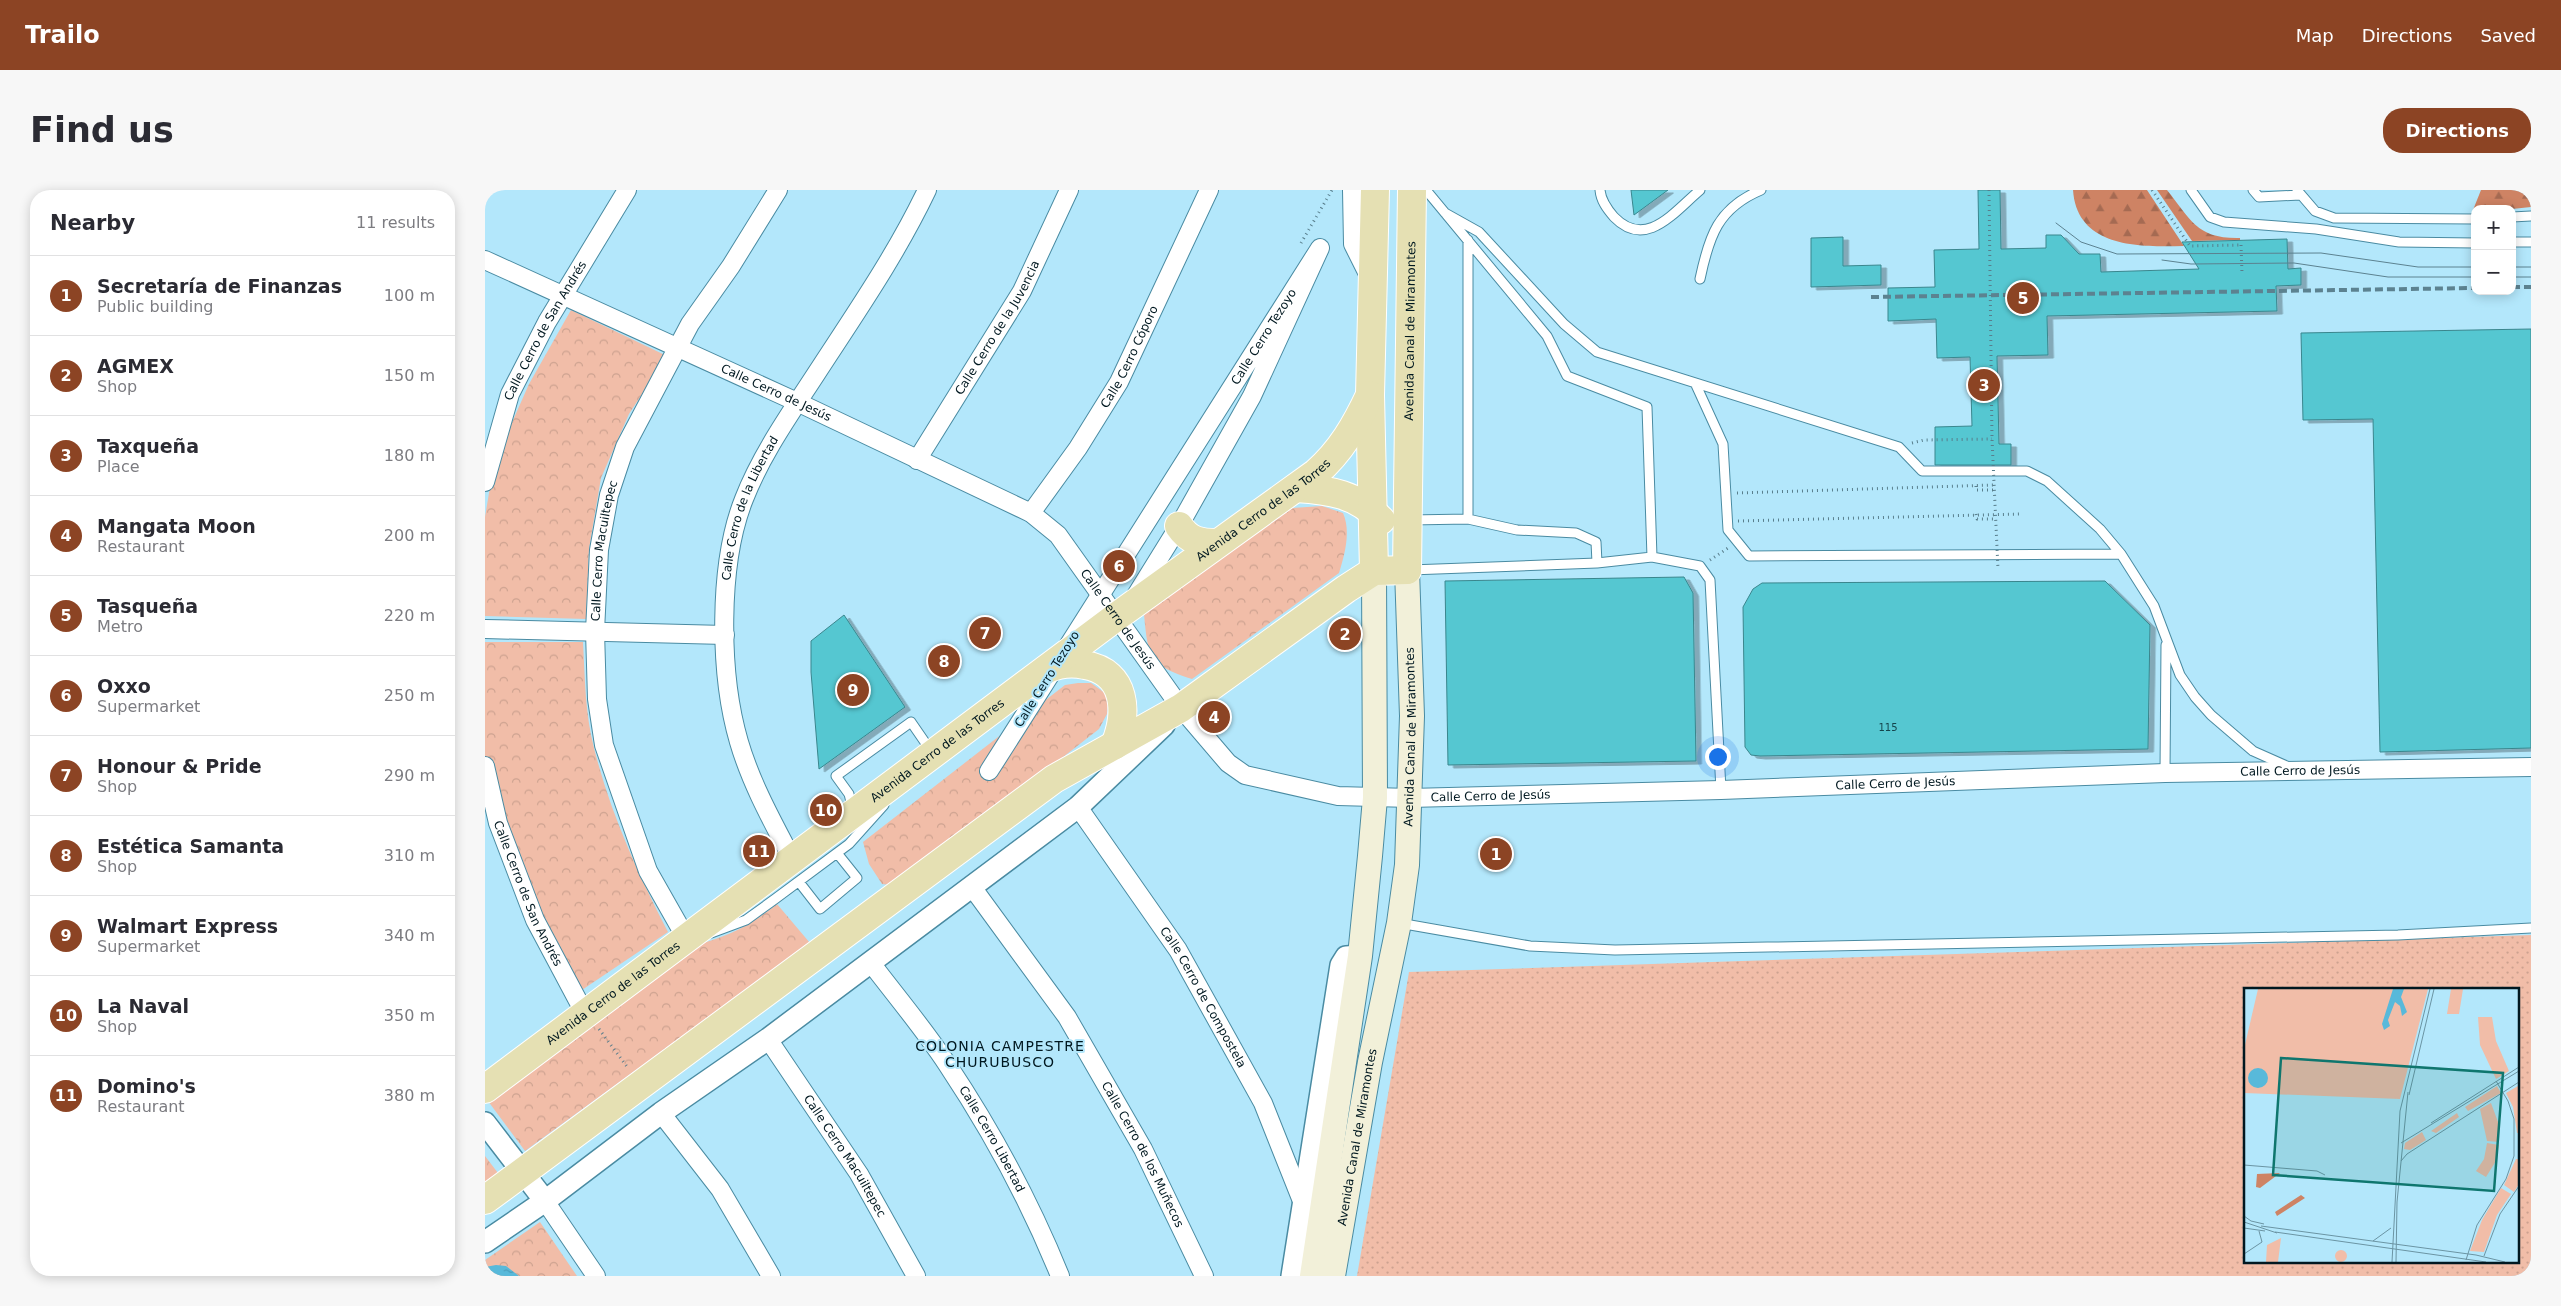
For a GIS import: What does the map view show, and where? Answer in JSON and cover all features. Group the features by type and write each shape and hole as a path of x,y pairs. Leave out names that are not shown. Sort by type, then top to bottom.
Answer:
{"main road":[{"name":"Avenida Canal de Miramontes","path":"1312,1276 1360,956 1375,798 1374,571 1371,510 1370,395 1375,190"},
{"name":"Avenida Canal de Miramontes","path":"1333,1276 1370,1062 1399,923 1407,865 1411,716 1407,570 1412,190"},
{"name":"Avenida Cerro de las Torres","path":"485,1089 686,938 796,870 854,813 1122,612 1296,488 1332,459 1352,431 1370,395"},
{"path":"485,1200 1054,779 1181,708 1346,588 1374,571 1407,570 1389,531 1371,510 1356,500 1336,492 1296,488"},
{"path":"1179,526 1185,535 1195,541 1217,543"},
{"path":"1043,671 1065,663 1077,663 1089,665 1111,676 1118,685 1124,710 1121,732 1115,745"},
{"path":"1360,956 1371,963 1376,974 1367,1028 1370,1062"}],"street":[{"name":"Calle Cerro de San Andrés","path":"485,482 510,394 562,294 627,190"},
{"name":"Calle Cerro Macuiltepec","path":"686,938 648,871 604,745 597,700 595,631 599,550 609,495 625,447 677,347 778,190"},
{"name":"Calle Cerro de la Libertad","path":"796,870 762,802 739,741 730,692 725,635 725,593 729,551 744,499 767,453 797,402 883,272 927,190"},
{"name":"Calle Cerro de la Juvencia","path":"917,460 1022,291 1069,190"},
{"name":"Calle Cerro Cóporo","path":"1031,513 1078,448 1119,382 1209,190"},
{"name":"Avenida Canal de Miramontes","path":"1352,190 1353,244 1373,282"},
{"name":"Calle Cerro Tezoyo","path":"989,771 1320,248 1252,396 1179,526 1122,612"},
{"name":"Calle Cerro de Jesús","path":"485,260 797,402 1031,513 1058,535 1122,612 1181,708 1228,763 1245,774 1338,796 1410,798 1721,790 2165,773 2531,767"},
{"path":"485,630 725,635"},
{"path":"485,1242 545,1201 661,1113 768,1039 1078,807 1181,708"},
{"name":"Calle Cerro de San Andrés","path":"485,766 498,823 535,920 586,1013"},
{"name":"Calle Cerro de Compostela","path":"1078,807 1178,950 1263,1103 1302,1200"},
{"name":"Calle Cerro de los Muñecos","path":"972,887 1067,1017 1143,1149 1204,1276"},
{"path":"1291,1276 1341,965 1346,957 1360,956"},
{"name":"Calle Cerro Libertad","path":"871,963 947,1063 997,1146 1046,1241 1060,1276"},
{"name":"Calle Cerro Macuiltepec","path":"768,1039 859,1174 916,1276"},
{"path":"661,1113 721,1189 771,1276"},
{"path":"485,1123 545,1201 596,1276"}],"lane":[{"path":"1426,190 1547,336 1567,376 1647,407 1652,557"},
{"path":"1601,190 1601,197 1608,210 1619,222 1629,229 1643,232 1663,221 1699,190"},
{"path":"1700,279 1707,246 1722,216 1743,198 1761,190"},
{"path":"2191,190 2211,217 2225,222 2316,229 2399,242 2471,242"},
{"path":"2253,190 2259,197 2298,193 2315,211 2334,218 2471,219"},
{"path":"1445,213 1479,232 1564,324 1597,352 1695,385 1899,447 1922,472 2027,471 2047,481 2100,529 2121,554 2154,606 2180,675 2211,715 2253,751 2299,771"},
{"path":"2516,217 2531,216"},
{"path":"1468,240 1468,519"},
{"path":"2516,242 2531,242"},
{"path":"1695,385 1723,444 1728,530 1749,556 2121,554"},
{"path":"1408,520 1468,519 1517,530 1576,533 1596,542 1597,562"},
{"path":"1407,570 1597,562 1652,557 1700,566 1711,580 1721,790"},
{"path":"2165,773 2166,639"},
{"path":"837,853 857,878 820,909 796,870 837,853 849,844 930,755 911,722 836,776 849,794 854,813"},
{"path":"1399,923 1530,946 1615,950 2388,936 2531,928"}],"path":[{"path":"1989,190 1992,439 1998,569"},
{"path":"2152,190 2190,246 2241,245 2242,273"},
{"path":"1924,440 1992,439"},
{"path":"1726,494 2003,485"},
{"path":"1976,486 1976,490 1994,490"},
{"path":"1977,514 1977,519 1995,519"},
{"path":"1727,521 2020,514"},
{"path":"586,1013 641,1085"}],"green space":[{"path":"2073,190 2147,190 2184,246 2131,244 2114,241 2099,234 2086,224 2077,209"},
{"path":"2157,190 2167,190 2189,219 2204,231 2214,235 2240,238 2240,240 2192,241"},
{"path":"2481,190 2531,190 2531,207 2516,209 2516,205 2475,205"},
{"path":"571,310 667,356 629,414 601,478 589,549 586,619 485,616 485,517 494,463 529,384"},
{"path":"1322,506 1343,513 1347,527 1346,543 1339,573 1192,679 1159,664 1153,657 1147,640 1144,614 1292,508"},
{"path":"485,642 583,642 589,722 594,748 608,796 646,888 668,932 576,994 533,923 485,775"},
{"path":"1091,683 1109,696 1107,714 1099,729 898,886 882,884 869,864 863,842 1065,685"},
{"path":"777,904 810,943 525,1151 485,1097 688,947 714,940 735,931 755,920"},
{"path":"2531,935 2531,1276 1357,1276 1409,972"},
{"path":"485,1156 498,1173 485,1183"},
{"path":"540,1222 577,1276 485,1276 485,1260"}],"water":[{"path":"506,1266 519,1276 485,1276 485,1267"}],"building":[{"path":"1631,190 1668,190 1634,215"},
{"path":"1978,190 2000,190 2001,249 2046,248 2046,235 2061,235 2079,254 2100,254 2101,272 2199,269 2182,242 2287,239 2288,269 2301,268 2301,285 2276,286 2277,311 2047,316 2048,355 1997,356 1999,444 2011,444 2011,465 1935,465 1935,427 1972,426 1970,357 1937,358 1936,319 1888,321 1888,288 1935,287 1934,250 1979,249"},
{"path":"1843,237 1843,266 1881,265 1881,285 1811,287 1811,238"},
{"path":"2531,329 2531,748 2380,752 2373,419 2303,420 2301,333"},
{"path":"1684,577 1693,593 1696,761 1448,765 1445,581"},
{"path":"2105,581 2150,625 2148,749 1760,756 1751,755 1745,747 1743,607 1753,589 1762,583"},
{"path":"844,615 905,707 819,769 811,672 811,641"}],"tram line":[{"path":"2056,223 2081,242 2117,254 2321,253 2418,267 2471,267"},
{"path":"2162,260 2191,264 2294,263 2388,277 2471,277"},
{"path":"2516,267 2531,267"},
{"path":"2516,277 2531,277"}],"railway":[{"path":"2516,287 2531,287"},
{"path":"1871,297 2471,288"}],"place":[{"name":"Tasqueña","path":"2023,298"},
{"name":"Taxqueña","path":"1984,385"},
{"name":"Oxxo","path":"1119,566"},
{"name":"Honour & Pride","path":"985,633"},
{"name":"AGMEX","path":"1345,634"},
{"name":"Estética Samanta","path":"944,661"},
{"name":"Walmart Express","path":"853,690"},
{"name":"Mangata Moon","path":"1214,717"},
{"name":"La Naval","path":"826,810"},
{"name":"Domino's","path":"759,851"},
{"name":"Secretaría de Finanzas","path":"1496,854"}],"district":[{"name":"COLONIA CAMPESTRE CHURUBUSCO","path":"1000,1054"}]}
